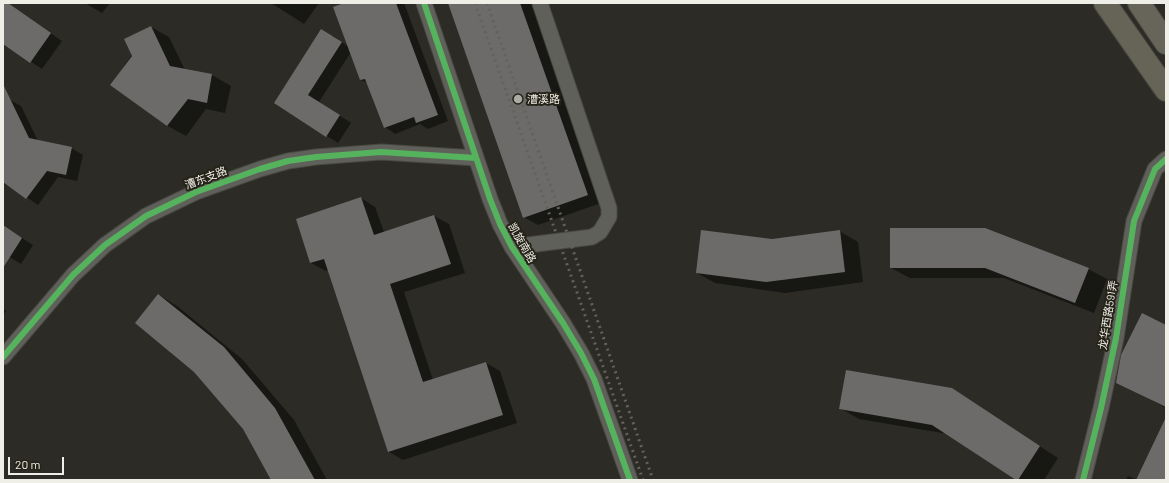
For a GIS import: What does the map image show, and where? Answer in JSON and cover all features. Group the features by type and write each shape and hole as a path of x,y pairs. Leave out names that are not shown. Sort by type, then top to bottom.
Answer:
{"highway":[{"path":"1105,3 1166,90"}],"main road":[{"path":"1139,3 1166,43"}],"street":[{"name":"凯旋南路","path":"424,3 490,199 512,247 563,323 581,353 594,379 630,480"},
{"name":"凯旋南路","path":"512,247 592,237 600,232 609,217 609,208 540,3"},
{"name":"漕东支路","path":"3,357 73,275 105,245 146,216 196,192 260,169 288,161 316,157 381,152 476,158"},
{"name":"龙华西路591弄","path":"1083,480 1101,408 1116,338 1134,221 1155,169 1166,159"}],"building":[{"path":"3,3 8,3 51,33 30,63 3,44"},
{"path":"344,3 396,3 438,115 416,123 414,117 384,128 365,79 360,80 333,7"},
{"name":"漕溪路","path":"448,3 520,3 588,195 523,218"},
{"path":"151,26 170,66 212,74 207,103 188,99 167,126 110,85 132,56 124,39"},
{"path":"321,29 342,42 308,95 340,115 326,137 274,103"},
{"path":"3,84 29,138 72,147 66,175 47,171 26,199 3,182"},
{"path":"361,197 374,235 434,215 451,264 390,284 423,382 486,362 503,415 388,452 324,259 310,263 296,219"},
{"path":"3,225 22,238 3,268"},
{"path":"890,228 985,228 1089,268 1075,303 985,268 890,268"},
{"path":"701,230 772,239 840,230 845,272 766,282 696,273"},
{"path":"158,294 224,347 275,408 315,480 271,480 243,429 194,372 135,323"},
{"path":"1142,313 1166,325 1166,407 1116,383 1121,355"},
{"path":"846,370 952,388 1040,446 1018,480 1016,480 932,425 839,409"},
{"path":"1166,417 1166,480 1136,480"}],"railway":[{"path":"475,3 643,480"},
{"path":"487,3 653,480"}],"cycle path":[{"path":"424,3 490,199 500,224 512,247 563,323 581,353 594,379 630,480"},
{"path":"3,357 73,275 105,245 146,216 196,192 260,169 288,161 316,157 381,152 476,158"},
{"path":"1083,480 1101,408 1116,338 1134,221 1155,169 1166,159"}],"place":[{"name":"漕溪路","path":"518,99"}]}
